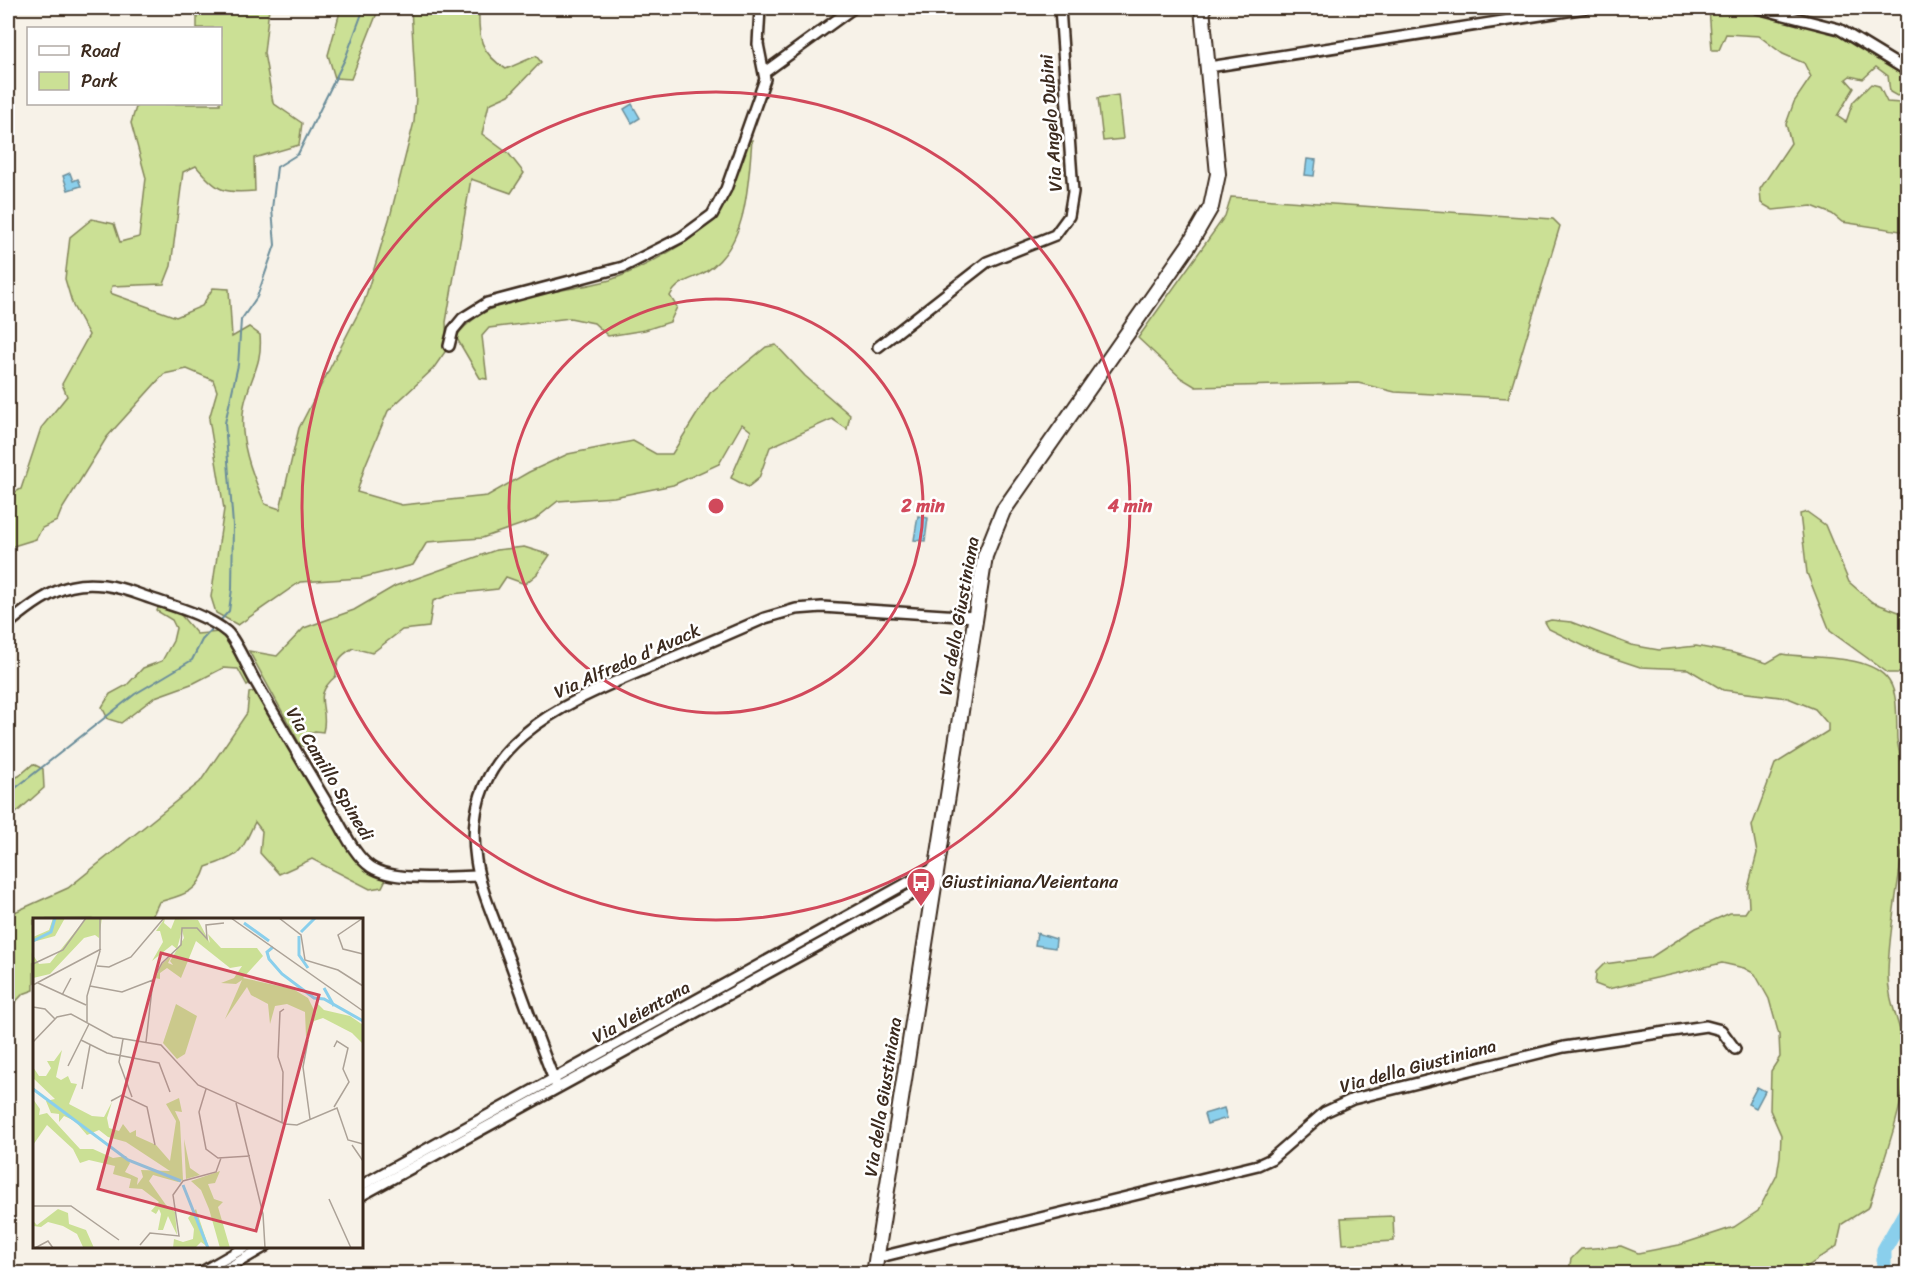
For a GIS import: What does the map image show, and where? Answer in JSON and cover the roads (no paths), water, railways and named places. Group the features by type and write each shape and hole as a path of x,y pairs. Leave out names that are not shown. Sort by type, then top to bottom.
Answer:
{"street":[{"path":"449,346 453,330 463,318 487,303 623,267 682,237 708,219 717,209 726,189 765,81 758,44 760,8"},
{"path":"765,72 854,8"},
{"name":"Via Angelo Dubini","path":"878,347 987,262 1048,240 1065,224 1072,208 1073,192 1060,8"},
{"name":"Via della Giustiniana","path":"874,1274 985,556 1003,511 1189,245 1210,207 1217,184 1218,167 1203,8"},
{"path":"1209,67 1586,8"},
{"path":"1757,8 1839,29 1908,71"},
{"name":"Via Camillo Spinedi","path":"8,624 52,594 88,583 105,584 126,590 200,617 228,633 365,862 386,873 415,876 479,876"},
{"name":"Via Alfredo d'Avack","path":"555,1083 479,876 474,849 474,824 482,794 489,778 508,750 525,731 571,702 765,618 796,609 839,607 975,617"},
{"name":"Via Veientana","path":"363,1194 936,867"},
{"name":"Via Veientana","path":"363,1184 934,882"},
{"name":"Via della Giustiniana","path":"876,1258 1258,1165 1271,1159 1325,1112 1365,1095 1564,1047 1706,1026 1721,1030 1736,1049"},
{"path":"198,1274 244,1248"},
{"path":"218,1274 263,1248"}],"water":[{"path":"632,104 640,118 632,123 624,109"},
{"path":"1307,159 1316,160 1314,176 1305,175"},
{"path":"70,173 73,181 78,179 81,186 68,190 63,176"},
{"path":"918,516 928,518 925,541 914,540"},
{"path":"1037,933 1056,939 1055,948 1035,945"},
{"path":"1757,1087 1765,1091 1756,1108 1748,1104"},
{"path":"1224,1108 1227,1118 1207,1124 1204,1114"}],"waterway":[{"path":"219,622 229,611 232,589 233,525 225,423 238,365 241,320 257,297 275,245 272,209 277,167 298,154 345,59 364,8"},
{"path":"8,794 135,694 192,660 202,640 215,626"},
{"path":"1884,1274 1884,1250 1908,1208"}],"place":[{"name":"Giustiniana/Veientana","path":"921,908"}]}
